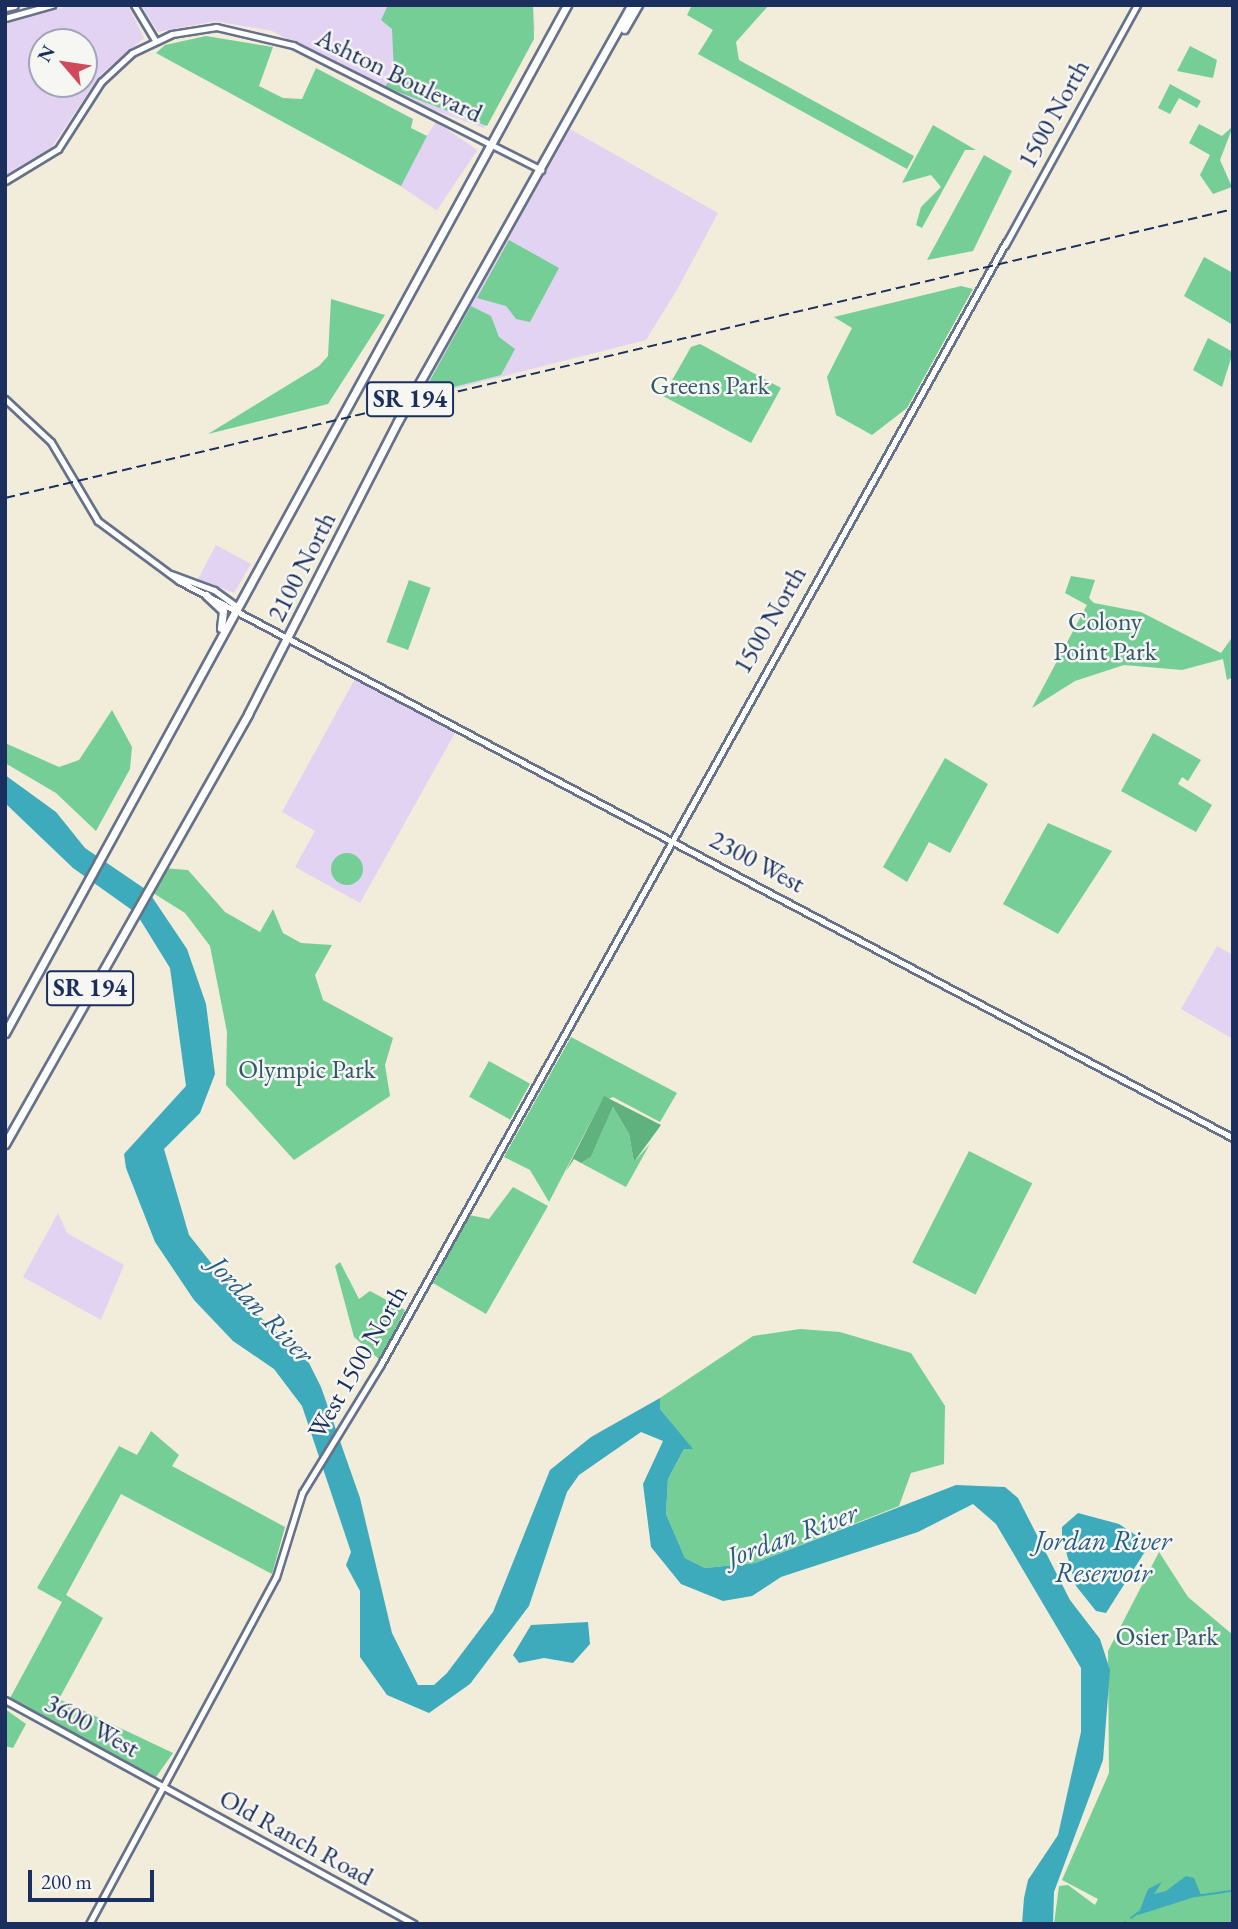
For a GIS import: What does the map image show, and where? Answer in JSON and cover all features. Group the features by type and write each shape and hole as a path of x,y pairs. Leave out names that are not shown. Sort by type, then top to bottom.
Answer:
{"highway":[{"path":"5,8 15,5"},
{"name":"2100 North","path":"7,1029 567,5"},
{"name":"2100 North","path":"5,1144 149,881 291,635 398,421 541,170 631,5"},
{"path":"591,79 638,5"},
{"path":"206,595 224,616 207,661"}],"street":[{"path":"5,18 52,5"},
{"path":"134,5 155,40"},
{"name":"1500 North","path":"603,962 1137,5"},
{"name":"Ashton Boulevard","path":"5,181 53,153 108,75 155,40 204,27 262,34 491,143 541,170"},
{"path":"5,399 51,442 98,521 137,555 206,595 236,607"},
{"path":"172,574 214,590 236,607"},
{"name":"2300 West","path":"236,607 1233,1138"},
{"name":"West 1500 North","path":"161,1786 276,1577 295,1507 344,1427 603,962"},
{"name":"3600 West","path":"5,1700 161,1786"},
{"path":"89,1924 161,1786"},
{"name":"Old Ranch Road","path":"161,1786 414,1924"}],"shaded area":[{"path":"71,5 128,5 144,38 98,78 98,28 28,28 28,98 85,98 52,147 5,175 5,24"},
{"path":"141,5 533,5 535,29 484,128 405,100 272,31 215,21 158,32"},
{"path":"436,122 477,150 437,210 395,183"},
{"path":"570,129 718,213 678,288 646,340 418,398"},
{"path":"216,545 251,564 234,593 198,579"},
{"path":"356,677 455,733 360,903 295,867 315,831 282,812"},
{"path":"1217,946 1233,955 1233,1039 1181,1009"},
{"path":"58,1213 67,1233 124,1265 101,1320 23,1277"}],"green space":[{"path":"388,5 533,5 534,39 487,126 385,87 394,72 392,29 381,20"},
{"path":"692,5 769,5 736,42 739,60 914,156 907,169 698,54 713,30 687,15"},
{"path":"206,36 273,47 259,86 283,98 302,99 316,68 413,119 411,128 427,136 401,186 156,53 165,45"},
{"path":"1190,46 1217,60 1213,78 1177,71"},
{"path":"1170,84 1201,101 1197,108 1179,98 1170,114 1158,108"},
{"path":"1199,124 1222,136 1233,126 1220,160 1232,187 1213,194 1200,175 1210,155 1189,143"},
{"path":"933,125 976,150 965,150 922,228 916,225 921,207 941,187 931,175 902,183"},
{"path":"984,155 1012,171 973,251 927,260"},
{"path":"509,240 559,268 530,322 516,319 506,306 477,298"},
{"path":"1204,257 1233,273 1233,325 1184,296"},
{"path":"961,286 973,289 907,408 872,435 836,415 827,377 852,328 834,317"},
{"path":"331,299 385,315 328,404 208,434 319,366 328,356"},
{"path":"471,306 491,316 499,337 515,349 501,375 422,395"},
{"path":"1208,338 1233,352 1222,387 1193,370"},
{"name":"Greens Park","path":"700,344 781,388 751,443 663,396 691,347"},
{"name":"Colony Point Park","path":"1071,576 1095,580 1089,598 1094,603 1141,612 1221,653 1233,636 1233,677 1227,680 1223,659 1182,670 1124,665 1075,681 1032,708 1087,605 1065,593"},
{"path":"409,580 431,588 408,650 386,642"},
{"path":"112,710 132,747 130,769 96,831 56,793 5,763 5,743 59,767 79,760"},
{"path":"1153,733 1201,760 1188,781 1182,777 1178,784 1212,805 1196,832 1121,791"},
{"path":"945,758 988,784 950,853 929,842 907,882 883,867"},
{"path":"1048,823 1112,851 1058,934 1003,904"},
{"path":"347,853 358,858 363,869 358,880 347,885 336,880 331,869 336,858"},
{"name":"Olympic Park","path":"162,868 188,870 225,912 260,932 273,909 283,933 301,943 332,945 315,975 323,1000 393,1038 385,1065 390,1096 294,1160 226,1085 227,1032 210,946 185,913 150,891"},
{"path":"571,1037 677,1093 660,1122 613,1097 601,1102 549,1202 530,1170 504,1157"},
{"path":"489,1061 530,1084 510,1120 469,1097"},
{"path":"604,1096 661,1125 634,1162 629,1134 613,1107 591,1157 581,1163 574,1159 566,1171"},
{"path":"613,1107 629,1134 634,1162 650,1144 626,1187 581,1163 591,1157"},
{"path":"969,1151 1032,1183 976,1295 912,1262"},
{"path":"513,1187 548,1206 486,1314 433,1283 469,1215 489,1219"},
{"path":"340,1262 359,1299 370,1291 405,1310 380,1360 354,1337 335,1266"},
{"path":"800,1329 840,1332 911,1353 945,1406 944,1464 911,1473 899,1506 755,1563 705,1568 685,1558 666,1514 668,1479 684,1449 692,1449 660,1409 660,1398 753,1336"},
{"path":"151,1431 179,1455 172,1466 285,1527 272,1574 121,1494 66,1595 103,1618 59,1699 173,1753 156,1777 9,1700 62,1602 37,1588 119,1446 137,1455"},
{"name":"Osier Park","path":"1159,1552 1188,1597 1233,1635 1233,1924 1054,1924 1059,1886 1068,1885 1095,1905 1098,1899 1062,1880 1109,1773 1108,1651"},
{"path":"5,1709 26,1724 13,1748 5,1746"}],"water":[{"path":"5,775 56,812 85,848 148,891 187,949 206,1004 215,1074 200,1113 164,1149 189,1235 235,1293 309,1363 321,1387 360,1498 392,1633 418,1685 434,1685 447,1673 493,1612 550,1470 591,1437 660,1398 660,1409 693,1449 684,1449 668,1479 666,1514 685,1558 705,1568 755,1563 956,1485 1005,1487 1018,1498 1070,1600 1100,1639 1110,1670 1103,1760 1054,1892 1053,1924 1022,1924 1024,1898 1028,1880 1058,1835 1081,1732 1081,1668 996,1524 973,1504 918,1532 781,1577 752,1596 723,1601 681,1584 651,1547 643,1484 663,1441 641,1432 579,1475 567,1492 529,1606 470,1684 429,1713 387,1695 360,1657 360,1591 346,1565 351,1552 302,1406 274,1369 233,1341 194,1300 155,1242 126,1168 124,1154 186,1086 170,968 136,913 73,868 5,803"},
{"name":"Jordan River Reservoir","path":"1078,1513 1119,1524 1143,1540 1146,1550 1106,1613 1096,1611 1076,1586 1062,1538 1062,1527"},
{"path":"588,1622 590,1644 573,1663 544,1658 519,1663 513,1655 531,1625"},
{"path":"1186,1876 1194,1878 1201,1895 1138,1915 1148,1889 1162,1882 1154,1894 1166,1891"}],"waterway":[{"path":"1196,1896 1233,1891"},
{"path":"1131,1918 1139,1912"}],"railway":[{"path":"5,498 1233,209"}],"water label":[{"name":"Jordan River","path":"262,1309"},
{"name":"Jordan River","path":"792,1534"}]}
